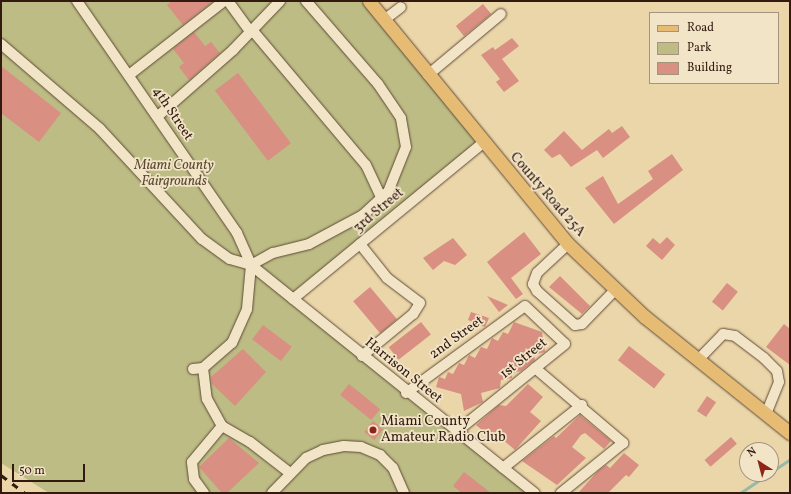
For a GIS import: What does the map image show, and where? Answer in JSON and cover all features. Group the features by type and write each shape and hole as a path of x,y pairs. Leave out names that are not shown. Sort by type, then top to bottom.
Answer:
{"main road":[{"name":"County Road 25A","path":"369,1 482,144 568,244 616,289 698,360 787,431"}],"street":[{"name":"4th Street","path":"77,1 238,233 251,265"},
{"path":"129,75 199,22 224,1"},
{"path":"228,1 252,32 366,165 382,199"},
{"path":"158,116 252,32 280,1"},
{"path":"1,44 100,129 202,239 230,259 251,265 274,253 309,244 363,215 388,192 406,147 401,118 378,84 306,1"},
{"path":"384,20 401,7"},
{"path":"428,75 501,14"},
{"name":"3rd Street","path":"293,299 482,144"},
{"path":"360,244 387,278 420,303 413,314 362,356"},
{"path":"568,244 537,273 533,284 536,291 575,325 582,324 616,289"},
{"path":"251,265 247,309 232,343 198,369 207,399 222,426 250,442 290,473"},
{"name":"Harrison Street","path":"251,265 406,393 457,431 535,493"},
{"name":"1st Street","path":"457,431 565,344 525,306"},
{"name":"2nd Street","path":"406,393 525,306"},
{"path":"698,360 723,334 735,336 764,358 777,371 779,382 766,414"},
{"path":"535,368 582,405 623,443 561,493"},
{"path":"503,468 582,405"},
{"path":"204,493 194,479 192,462 222,426"},
{"path":"272,493 290,473 323,450 361,447 380,455 394,468 404,493"}],"green space":[{"name":"Miami County Fairgrounds","path":"1,1 369,1 482,144 294,299 535,493 49,493 1,463"}],"building":[{"path":"172,1 213,1 183,25 167,5"},
{"path":"483,4 491,14 464,36 456,26"},
{"path":"194,32 205,46 211,42 220,53 189,80 179,67 184,63 173,49"},
{"path":"512,38 519,46 502,59 519,81 504,92 496,82 500,79 481,55 493,47 495,50"},
{"path":"1,66 61,113 39,142 1,113"},
{"path":"238,73 291,143 268,161 215,90"},
{"path":"622,126 630,137 603,158 597,150 571,167 560,154 552,158 544,150 564,131 582,150 609,129 612,133"},
{"path":"672,154 683,170 614,224 585,188 603,176 618,204 653,179 648,171"},
{"path":"524,232 541,254 511,278 523,294 516,299 487,262"},
{"path":"667,237 675,245 662,260 646,246 653,238 660,244"},
{"path":"453,238 467,255 455,265 444,261 433,270 423,258"},
{"path":"560,276 590,306 582,314 549,287"},
{"path":"727,283 738,292 723,310 712,302"},
{"path":"370,287 397,319 380,333 353,301"},
{"path":"487,296 508,305 499,312"},
{"path":"471,312 489,318 485,327 468,320"},
{"path":"421,322 431,335 399,360 389,347"},
{"path":"514,322 542,332 545,352 534,355 535,360 521,371 512,373 512,378 501,380 500,388 481,393 483,402 464,411 461,394 436,387 439,377 445,379 448,372 453,374 459,363 464,365 469,355 475,358 481,347 487,349 492,338 498,341 503,332 508,334"},
{"path":"784,324 790,329 790,365 766,347"},
{"path":"263,325 292,347 281,361 252,339"},
{"path":"629,346 665,374 654,389 618,360"},
{"path":"243,349 266,372 235,406 212,384 211,377"},
{"path":"349,384 380,409 371,420 340,395"},
{"path":"528,384 543,397 530,412 541,421 515,450 496,434 492,438 476,425 499,405 506,406"},
{"path":"707,396 716,402 706,417 697,411"},
{"path":"580,415 611,441 604,449 585,433 581,435 572,447 586,458 557,485 522,461 554,436 556,438"},
{"name":"Miami County Amateur Radio Club","path":"373,421 383,429 374,440 364,432"},
{"path":"731,437 737,444 710,467 705,460"},
{"path":"229,438 259,463 227,493 222,493 199,467"},
{"path":"624,453 639,465 629,477 626,475 608,493 578,493 598,471 606,465 610,468"},
{"path":"464,472 491,493 462,493 453,486"}],"waterway":[{"path":"779,467 790,459"},
{"path":"740,493 756,482"}],"railway":[{"path":"1,475 25,493"}],"place":[{"name":"Miami County Amateur Radio Club","path":"373,430"}]}
